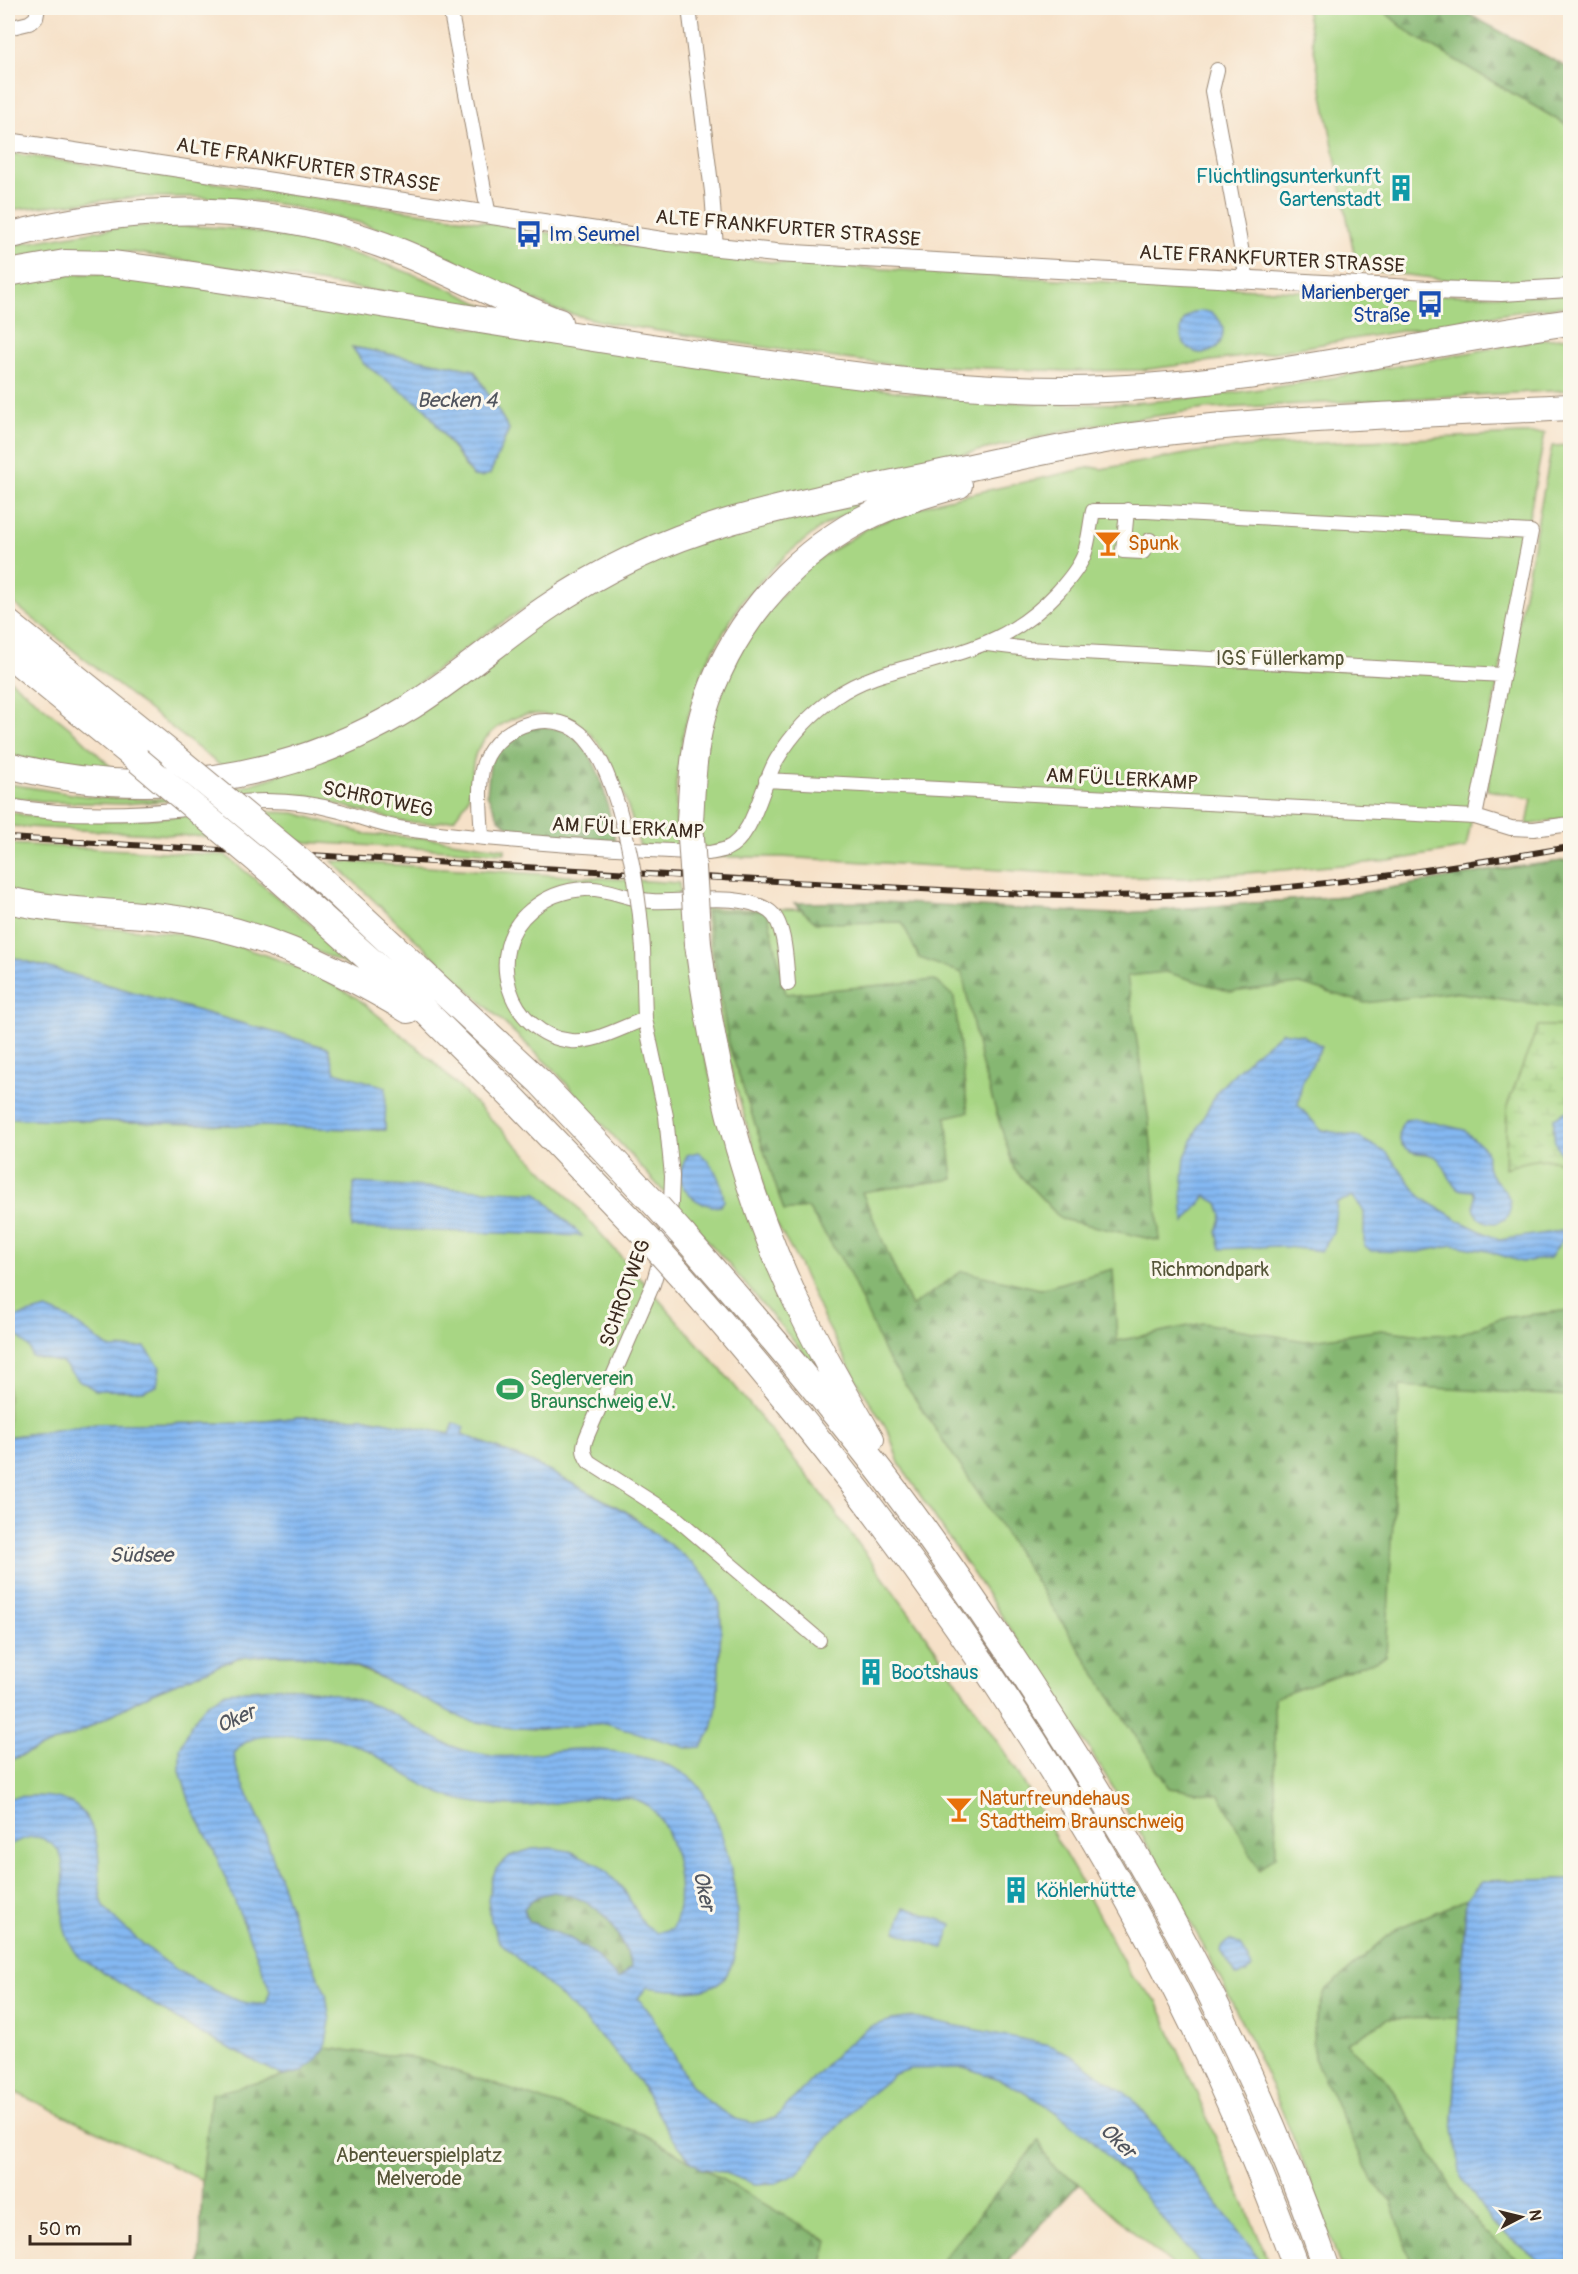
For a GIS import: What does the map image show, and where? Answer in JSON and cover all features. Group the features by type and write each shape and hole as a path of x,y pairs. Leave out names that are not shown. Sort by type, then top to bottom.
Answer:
{"highway":[{"path":"8,218 85,208 112,215"},
{"path":"8,236 68,222 146,212 215,211 249,214 313,225 401,252 514,304 592,334 631,344"},
{"path":"8,273 65,263 112,264 853,376 982,388 1067,390 1144,387 1251,376 1451,340 1570,322"},
{"path":"8,765 70,779 139,784 210,779 272,766 316,752 383,722 421,699 566,596 660,546 729,522 908,480 1116,438 1374,417 1570,407"},
{"path":"922,1528 839,1385 804,1318 766,1228 744,1166 715,1057 705,1005 698,944 690,822 696,750 703,714 716,679 752,614 776,585 802,560 861,520 896,504 945,489 1060,459 1186,431"},
{"path":"8,623 316,874 540,1082 683,1235 803,1375 922,1528 992,1628 1096,1787 1187,1948 1233,2039 1277,2137 1326,2266"},
{"path":"8,654 275,875 409,995 561,1147 648,1239 803,1419 900,1546 959,1629 1018,1719 1130,1902 1196,2028 1244,2134 1296,2266"},
{"path":"8,900 77,911 192,921 250,935 299,952 338,969 447,1033"}],"street":[{"path":"8,28 29,23 36,18 38,8"},
{"path":"450,8 489,216"},
{"path":"689,8 712,192 716,247"},
{"path":"1217,70 1212,91 1247,280"},
{"name":"ALTE FRANKFURTER STRASSE","path":"8,142 489,216 716,247 835,257 1465,291 1570,288"},
{"path":"1127,510 1123,551 1143,552 1150,540"},
{"name":"AM FÜLLERKAMP","path":"482,836 536,844 709,853 727,849 742,835 752,819 776,760 803,725 826,704 852,686 891,671 985,644 1019,626 1062,587 1083,556 1093,511 1127,510 1531,532 1475,817"},
{"name":"AM FÜLLERKAMP","path":"985,644 1028,649 1503,675"},
{"name":"SCHROTWEG","path":"8,806 48,812 122,815 254,801 279,801 315,806 403,829 482,836 484,764 495,746 505,736 514,728 536,721 562,725 584,738 606,770 619,809 632,863 641,919 645,1019 666,1116 672,1176 665,1243 653,1284 587,1436 583,1448 585,1456 589,1462 675,1517 819,1640"},
{"name":"AM FÜLLERKAMP","path":"766,780 1475,817 1511,828 1534,829 1570,824"},
{"path":"645,1019 594,1039 574,1041 551,1036 530,1023 514,1001 506,975 507,949 510,938 524,916 543,901 556,895 597,888 651,901 744,902 770,911 777,920 788,984"}],"green space":[{"path":"1306,8 1380,8 1411,34 1570,127 1570,280 1475,283 1357,269"},
{"path":"1380,8 1457,8 1570,69 1570,127 1411,34"},
{"path":"8,153 459,218 618,244 780,263 1383,295 1570,295 1570,306 1534,309 1250,356 1142,370 1067,371 940,366 921,368 828,357 608,323 556,310 481,276 441,253 410,239 357,222 285,205 194,197 139,197 8,210"},
{"path":"126,226 195,226 263,233 293,239 352,254 410,273 493,310 131,252 80,249 8,258 8,246"},
{"path":"105,273 914,394 972,399 1031,403 1118,404 1196,397 1294,384 1538,340 1570,337 1570,390 1205,409 1093,425 960,455 566,582 489,631 408,691 344,727 281,752 222,767 8,599 8,283 70,274","holes":["352,347 474,370 509,429 490,474 472,476 425,408 364,364"]},
{"name":"IGS Füllerkamp","path":"1545,433 1466,848 1389,861 1186,878 1121,877 781,857 701,857 699,785 713,703 747,633 808,566 869,527 939,501 1092,467 1101,469 1198,452 1259,446"},
{"path":"1570,445 1570,817 1527,825 1532,799 1487,790 1552,446"},
{"path":"873,500 823,526 787,554 743,599 706,663 684,729 676,783 676,847 640,846 618,780 602,748 592,735 575,722 559,716 542,714 528,714 511,719 484,740 476,753 465,805 454,819 433,823 404,822 305,796 253,795 123,804 51,802 8,797 8,784 98,798 155,799 242,787 274,777 576,600 679,548 740,529"},
{"path":"8,678 77,734 117,773 8,756"},
{"path":"541,726 568,732 589,753 602,783 616,845 522,836 499,819 487,794 490,763 502,743 522,730"},
{"path":"8,811 23,815 112,821 251,811 295,813 366,834 438,839 505,849 505,853 8,826"},
{"path":"8,844 225,855 378,979 307,947 8,895"},
{"name":"Richmondpark","path":"1570,860 1570,1879 1482,1881 1466,1899 1453,2121 1493,2224 1546,2266 1340,2266 1317,2198 1290,2131 1230,1998 1196,1932 1161,1868 1086,1744 899,1463 889,1433 857,1381 825,1321 797,1260 772,1216 725,1047 704,908 1114,914 1344,896 1494,870"},
{"path":"1570,860 1570,1009 1454,992 1365,1003 1300,984 1231,992 1166,972 1127,976 1149,1121 1160,1241 1061,1219 1014,1169 982,1066 962,973 919,958 902,922 816,923 794,903 881,902 1114,914 1344,896 1494,870"},
{"path":"332,861 679,883 686,956 697,1025 711,1080 818,1370 724,1259 555,1071"},
{"path":"707,911 767,911 786,994 935,980 954,997 968,1112 946,1117 953,1179 862,1192 911,1307 962,1271 1040,1289 1113,1269 1117,1341 1203,1323 1305,1341 1381,1330 1422,1335 1460,1334 1500,1318 1570,1310 1570,1396 1400,1386 1386,1657 1274,1698 1276,1856 1259,1870 1220,1795 1169,1788 980,1495 886,1356 847,1268 808,1208 784,1211 729,1046"},
{"name":"Abenteuerspielplatz Melverode","path":"8,914 99,928 182,934 228,943 318,976 357,998 431,1059 564,1192 729,1379 819,1490 934,1647 1015,1768 1076,1873 1131,1976 1157,2001 1271,2266 1172,2266 1079,2184 1003,2266 200,2266 202,2180 8,2089 8,1761 80,1732 150,1694 237,1658 271,1655 299,1655 340,1661 501,1727 539,1729 606,1723 631,1729 717,1707 721,1627 720,1604 683,1555 627,1512 533,1463 462,1434 454,1423 450,1434 367,1418 299,1417 247,1423 97,1424 8,1437 8,1118 385,1130 385,1087 334,1072 328,1048 8,956"},
{"path":"1538,1026 1570,1026 1570,1167 1546,1159 1505,1168 1507,1106"},
{"path":"554,1892 584,1901 605,1916 613,1927 632,1967 617,1980 593,1954 571,1939 528,1921 524,1909 527,1905 537,1897"},
{"path":"1466,1899 1459,2018 1388,2019 1346,2044 1389,2083 1459,2200 1485,2232 1522,2264 1530,2266 1412,2266 1392,2202 1373,2182 1314,2058 1313,2030 1325,1991 1396,1929"},
{"name":"Abenteuerspielplatz Melverode","path":"325,2048 416,2058 644,2134 828,2241 821,2266 200,2266 202,2180 211,2094 301,2072 315,2061"},
{"path":"1039,2141 1050,2164 1079,2183 1003,2266 937,2266"}],"water":[{"path":"1202,311 1210,312 1217,317 1222,324 1222,340 1217,347 1210,352 1202,353 1194,352 1187,347 1182,340 1181,332 1182,324 1187,317 1194,312"},
{"name":"Becken 4","path":"352,347 474,370 509,429 490,474 481,477 473,476 425,408 364,364"},
{"path":"8,956 328,1048 335,1072 386,1087 385,1130 8,1118"},
{"path":"1282,1032 1302,1035 1322,1046 1302,1083 1298,1105 1321,1130 1356,1136 1387,1153 1422,1198 1460,1221 1499,1240 1569,1230 1550,1258 1521,1262 1488,1251 1453,1245 1419,1252 1371,1251 1364,1245 1364,1211 1353,1197 1337,1202 1333,1233 1321,1251 1277,1246 1221,1249 1217,1232 1222,1215 1218,1203 1206,1196 1184,1223 1182,1192 1185,1157 1198,1127 1219,1089 1253,1055"},
{"path":"1570,1109 1570,1162 1555,1143 1554,1118"},
{"path":"1414,1118 1464,1130 1486,1150 1488,1170 1510,1201 1509,1213 1505,1219 1495,1223 1481,1219 1476,1213 1473,1191 1456,1187 1437,1158 1410,1151 1402,1145 1399,1137 1400,1128 1405,1120"},
{"path":"698,1152 713,1167 719,1180 724,1201 720,1206 715,1207 702,1203 688,1194 682,1185 681,1169 687,1155"},
{"path":"354,1183 537,1193 582,1236 352,1228"},
{"path":"46,1309 68,1318 111,1349 145,1347 160,1367 157,1386 144,1391 95,1390 77,1379 63,1363 31,1356 30,1349 8,1325 8,1319"},
{"name":"Südsee","path":"299,1417 367,1418 450,1434 454,1423 464,1427 462,1434 533,1463 626,1512 683,1555 704,1574 720,1604 717,1707 712,1729 701,1747 687,1748 606,1723 539,1729 501,1727 464,1719 368,1671 340,1661 299,1655 271,1655 237,1658 150,1694 80,1732 8,1761 8,1437 97,1424 247,1423"},
{"name":"Oker","path":"286,1687 338,1694 387,1711 434,1738 470,1752 514,1756 577,1749 612,1751 649,1759 681,1772 693,1780 705,1796 726,1849 737,1914 736,1944 730,1968 718,1983 711,1987 674,1990 647,1987 638,1998 651,2014 690,2084 707,2101 735,2119 753,2123 775,2118 839,2051 870,2027 892,2020 914,2017 1046,2044 1069,2054 1131,2097 1193,2172 1265,2266 1202,2266 1130,2179 1090,2138 1043,2103 1001,2080 967,2068 910,2069 895,2074 863,2100 797,2174 776,2183 755,2184 719,2171 700,2168 690,2160 672,2137 642,2086 614,2051 574,2009 499,1941 491,1921 488,1900 496,1869 510,1856 532,1849 550,1848 570,1851 600,1865 624,1890 645,1926 657,1933 673,1928 678,1912 680,1892 673,1848 668,1833 656,1813 644,1803 633,1799 589,1798 531,1806 479,1803 438,1793 373,1754 337,1739 283,1736 261,1737 248,1741 234,1754 237,1771 261,1822 297,1929 326,1994 330,2021 325,2048 315,2061 301,2072 283,2076 194,2030 80,1958 69,1942 64,1925 64,1875 58,1850 37,1837 22,1839 8,1846 8,1798 44,1796 59,1798 72,1804 82,1812 90,1824 96,1840 102,1901 114,1918 182,1973 239,2001 253,2004 266,2003 270,1991 259,1961 213,1848 191,1806 180,1771 180,1748 192,1723 206,1704 226,1692","holes":["554,1892 584,1901 605,1916 620,1939 632,1967 618,1979 594,1954 571,1939 528,1921 524,1909 533,1899"]},
{"path":"1570,1879 1570,2266 1546,2266 1493,2224 1461,2177 1453,2121 1466,1899 1482,1881"},
{"path":"904,1907 952,1924 944,1949 896,1932"},
{"path":"1230,1940 1241,1945 1252,1967 1247,1973 1237,1976 1221,1951 1223,1944"}],"railway":[{"path":"8,838 951,891 1107,896 1211,893 1302,886 1570,847"}],"place":[{"name":"Flüchtlingsunterkunft Gartenstadt","path":"1401,188"},
{"name":"Im Seumel","path":"529,234"},
{"name":"Marienberger Straße","path":"1430,304"},
{"name":"Spunk","path":"1108,543"},
{"name":"Seglerverein Braunschweig e.V.","path":"510,1389"},
{"name":"Bootshaus","path":"871,1672"},
{"name":"Naturfreundehaus Stadtheim Braunschweig","path":"959,1809"},
{"name":"Köhlerhütte","path":"1016,1890"}]}
